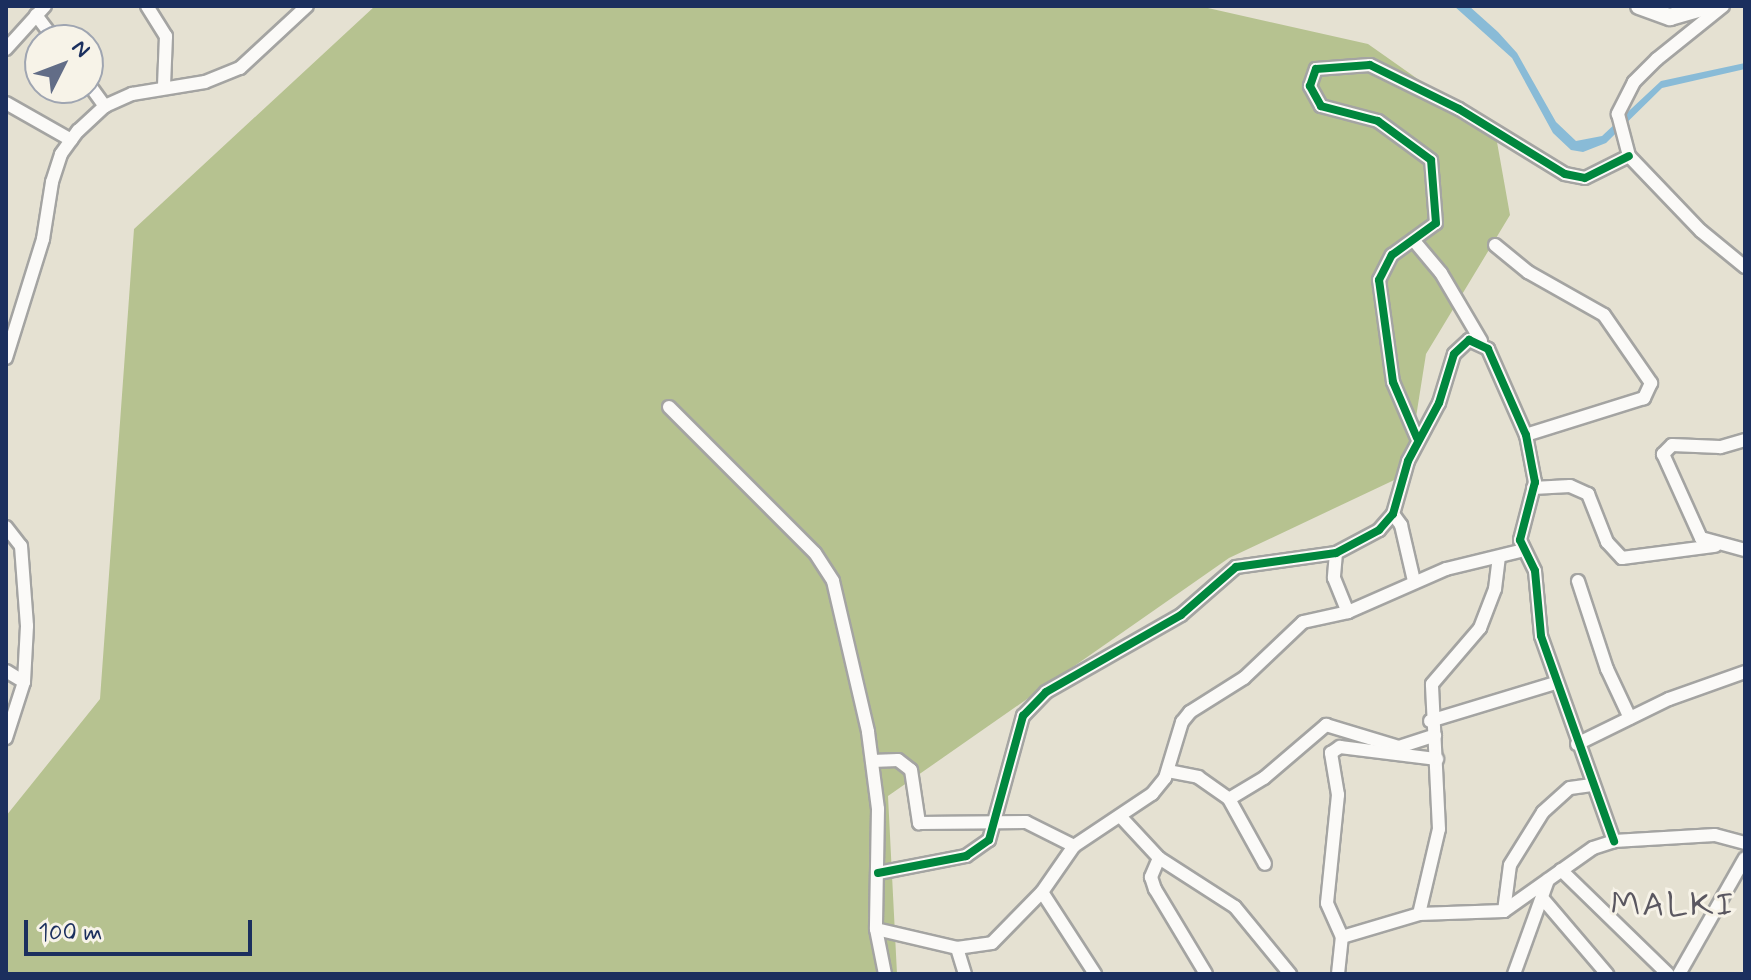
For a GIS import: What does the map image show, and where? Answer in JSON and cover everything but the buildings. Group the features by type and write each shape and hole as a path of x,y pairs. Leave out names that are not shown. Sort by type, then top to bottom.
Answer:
{"street":[{"path":"147,6 166,36 164,86"},
{"path":"6,358 43,239 52,182 71,140 105,106 164,86 205,82 240,68 303,11 288,6"},
{"path":"1639,6 1670,17 1708,6"},
{"path":"1723,6 1642,75 1618,114 1629,156 1701,231 1745,267"},
{"path":"6,49 40,10"},
{"path":"1417,438 1393,382 1379,308 1382,267 1436,223 1431,160 1378,121 1321,106 1310,86 1316,69 1370,65 1459,109 1565,174 1585,178 1629,156"},
{"path":"6,103 71,140"},
{"path":"1415,242 1441,273 1500,370 1526,435 1533,488 1521,529 1524,550 1535,571 1541,636 1555,683 1614,841"},
{"path":"1495,245 1528,272 1604,315 1651,383 1644,398 1526,435"},
{"path":"878,873 966,856 989,840 998,820 1023,716 1046,692 1181,615 1236,567 1336,553 1360,544 1393,514 1417,438 1439,403 1454,354 1469,340 1481,341"},
{"path":"669,407 815,553 833,581 872,761 878,873 876,929 885,974"},
{"path":"1715,546 1690,522 1663,454 1672,445 1720,447 1745,440"},
{"path":"1533,488 1570,486 1588,494 1607,542 1622,558 1715,546 1745,550"},
{"path":"1393,514 1401,525 1414,581"},
{"path":"6,527 21,546 25,564 24,682 6,738"},
{"path":"876,929 957,948 992,943 1042,892 1074,846 1152,794 1168,771 1176,737 1190,712 1244,678 1310,617 1348,612 1414,581 1524,550"},
{"path":"1336,553 1334,578 1348,612"},
{"path":"1419,914 1439,829 1435,735 1430,721 1432,684 1480,628 1495,589 1499,557"},
{"path":"1578,581 1602,658 1630,718"},
{"path":"6,671 24,682"},
{"path":"1577,744 1630,718 1745,672"},
{"path":"1430,721 1555,683"},
{"path":"1229,799 1264,778 1326,725 1399,747 1435,735"},
{"path":"1338,974 1342,937 1327,903 1338,795 1331,753 1340,747 1437,759"},
{"path":"872,761 898,760 911,770 919,823 998,820 1040,826 1074,846"},
{"path":"1168,771 1198,777 1229,799 1265,864"},
{"path":"1504,911 1510,865 1543,812 1570,788 1592,785"},
{"path":"1120,816 1159,858 1235,907 1290,974"},
{"path":"1342,937 1419,914 1504,911 1593,848 1614,841 1715,835 1745,843"},
{"path":"1159,858 1151,877 1155,889 1206,974"},
{"path":"1679,974 1743,865"},
{"path":"1561,870 1668,974"},
{"path":"1514,974 1548,880"},
{"path":"1042,892 1095,974"},
{"path":"1543,899 1607,974"},
{"path":"957,948 965,974"}],"green space":[{"path":"375,6 1199,6 1368,44 1456,106 1497,142 1510,215 1426,354 1407,474 1229,558 888,796 897,974 6,974 6,816 100,699 134,229"}],"water":[{"path":"1454,6 1469,6 1517,53 1556,122 1576,141 1602,136 1661,81 1745,63 1745,69 1662,88 1606,143 1583,152 1571,150 1553,133 1512,58"}],"cycle path":[{"path":"1417,438 1393,382 1379,280 1392,255 1436,223 1431,160 1378,121 1321,106 1310,86 1316,69 1370,65 1459,109 1565,174 1585,178 1629,156"},
{"path":"878,873 966,856 989,840 1023,716 1046,692 1181,615 1236,567 1336,553 1379,530 1393,514 1408,461 1439,403 1454,354 1469,340 1488,349 1526,435 1535,482 1520,540 1535,571 1541,636 1614,841"}],"district":[{"name":"MALKI","path":"1673,906"}]}
